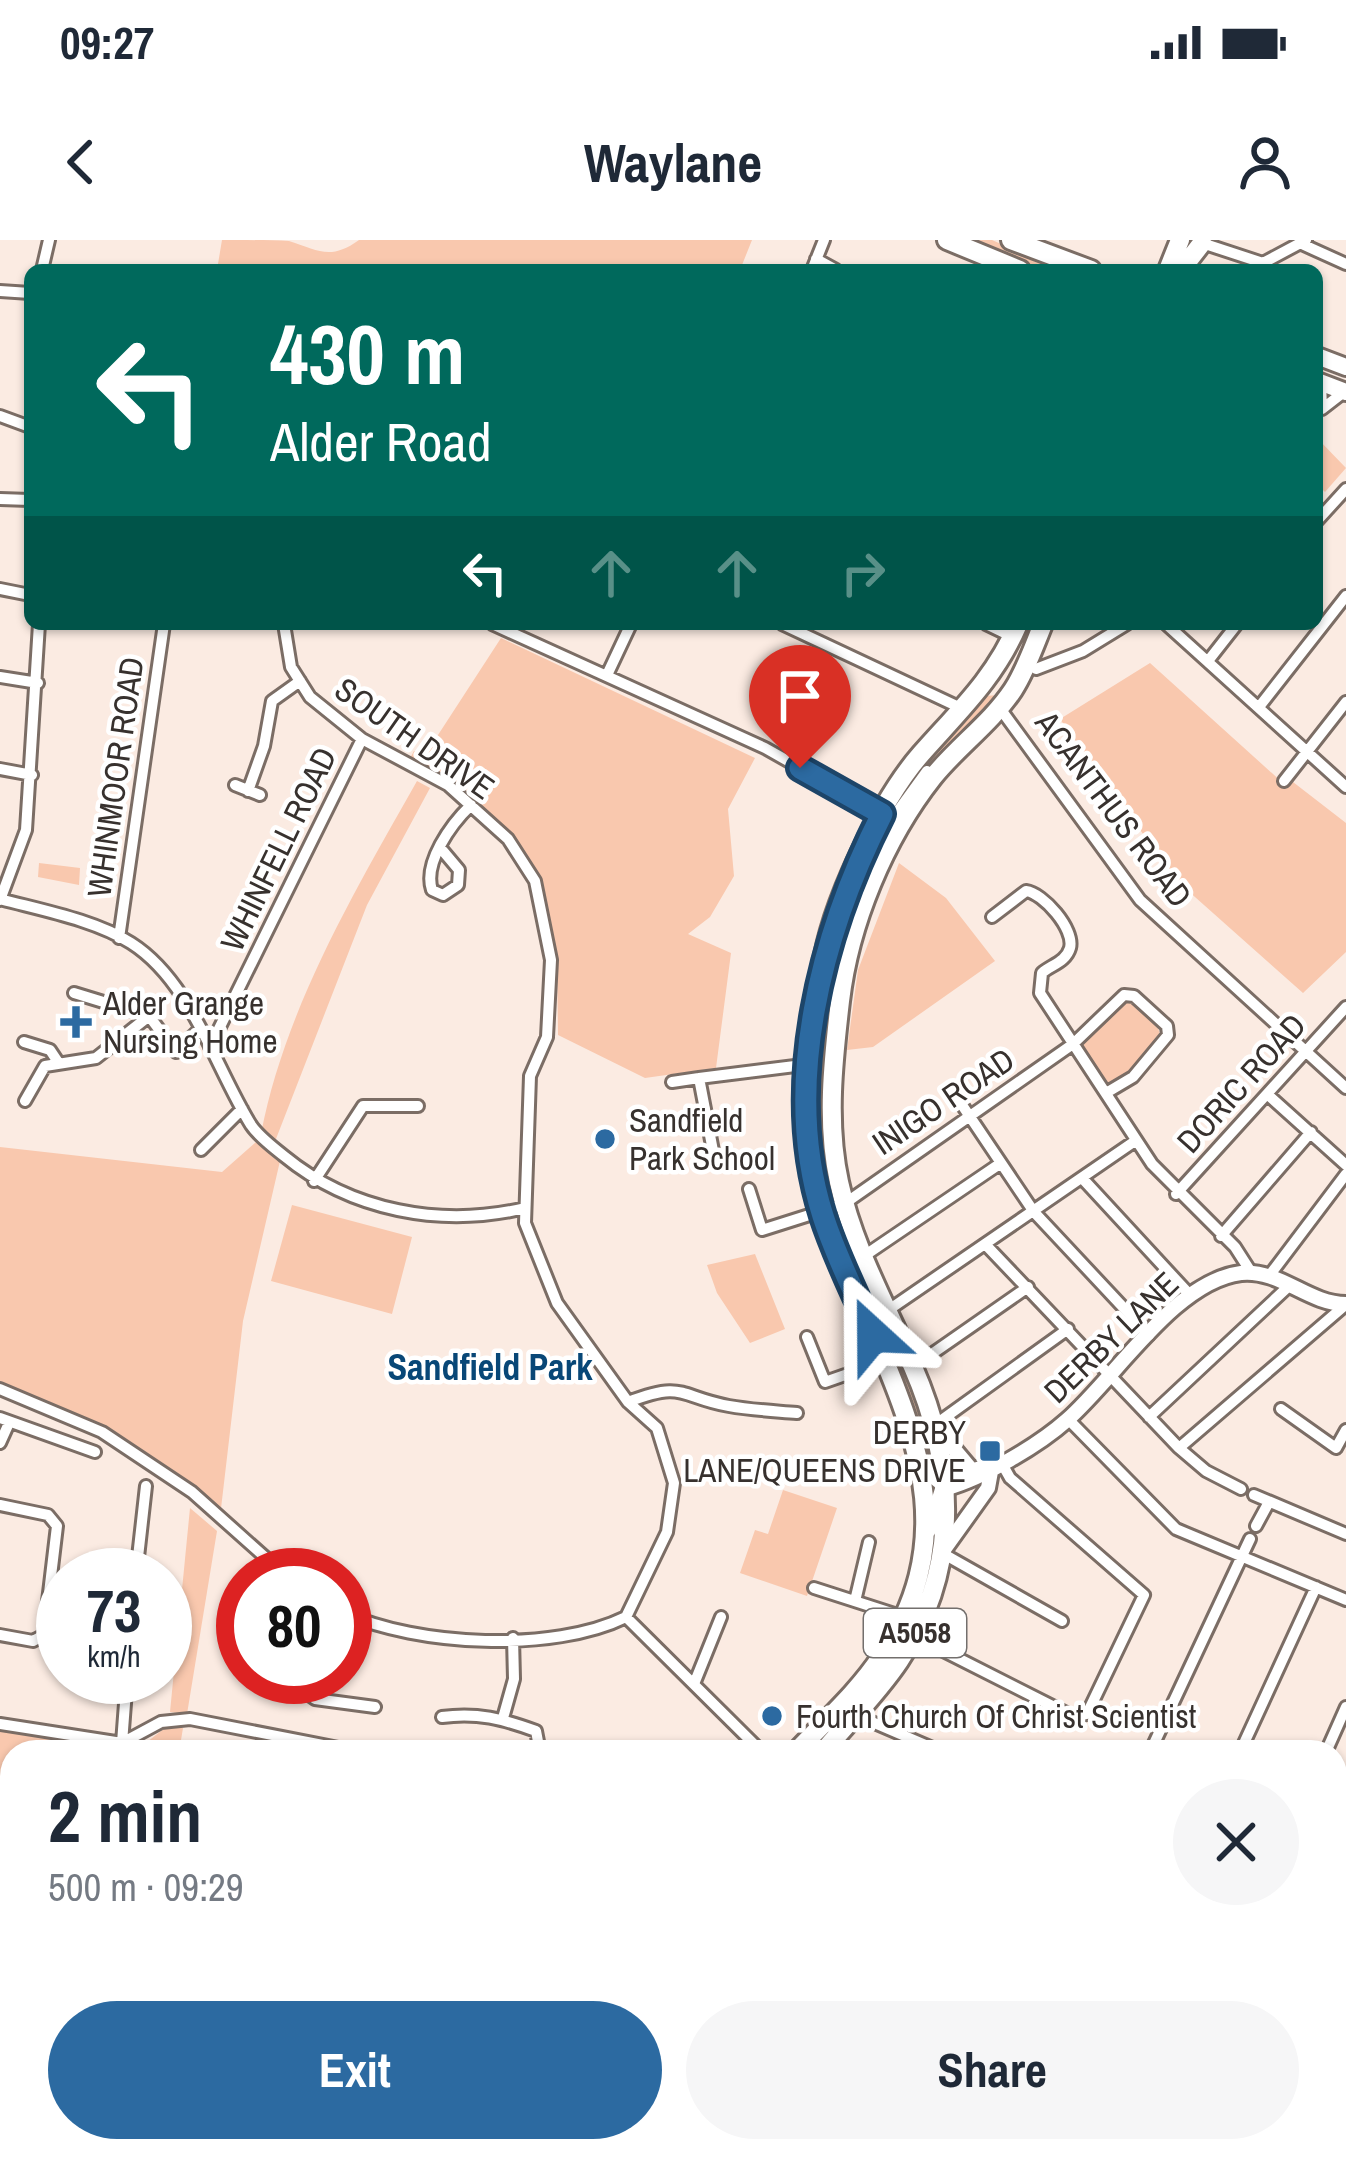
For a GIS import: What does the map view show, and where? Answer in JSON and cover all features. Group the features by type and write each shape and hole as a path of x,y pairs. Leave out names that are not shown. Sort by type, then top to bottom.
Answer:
{"highway":[{"path":"947,240 1005,264"},
{"path":"1011,240 1075,264"},
{"path":"1042,252 1061,264"},
{"name":"A5058","path":"830,1740 881,1658 936,1550 923,1468 885,1361 822,1212 810,1138 811,1064 827,942 882,814 918,758 994,674 1016,630"},
{"name":"A5058","path":"811,1740 847,1710 914,1636 936,1550 945,1483 937,1427 844,1204 831,1104 840,1000 853,934 896,836 936,774 999,707 1040,630"}],"street":[{"path":"1203,242 1263,263 1305,243 1346,264"},
{"path":"1323,514 1346,489"},
{"path":"1323,625 1346,596"},
{"path":"39,630 32,776 14,864 0,899 131,943 177,990 254,1130 314,1180 361,1202 423,1214 486,1218 525,1208"},
{"name":"WHINMOOR ROAD","path":"119,938 163,630"},
{"name":"SOUTH DRIVE","path":"285,630 291,667 310,697 362,739 448,785 508,839 535,881 551,960 547,1037 530,1076 525,1223 557,1303 628,1402 657,1428 674,1484 667,1532 626,1617"},
{"path":"504,630 765,748 882,814 896,836"},
{"path":"607,675 628,630"},
{"path":"795,630 964,710"},
{"path":"1036,669 1083,651 1117,630"},
{"path":"1173,630 1346,787"},
{"path":"1208,661 1232,630"},
{"path":"1259,707 1319,630"},
{"path":"0,676 38,683"},
{"path":"248,790 264,746 272,700 300,681"},
{"path":"1284,781 1346,702"},
{"name":"ACANTHUS ROAD","path":"999,707 1140,899 1346,1088"},
{"name":"WHINFELL ROAD","path":"210,1047 362,739"},
{"path":"882,814 895,814 932,766 967,740"},
{"path":"0,769 32,776"},
{"path":"443,851 446,834 470,805"},
{"path":"0,861 14,864"},
{"path":"992,917 1035,885 1077,950 1038,983 1135,1141 1177,1194 1249,1262 1251,1272 1344,1306 1179,1448"},
{"path":"74,993 149,1016 176,1052 199,1030"},
{"name":"INIGO ROAD","path":"749,1189 762,1230 844,1204 1073,1044 1124,995 1135,996 1166,1026 1168,1035 1133,1077 1106,1094"},
{"name":"DORIC ROAD","path":"1177,1194 1346,1009"},
{"path":"25,1101 45,1066 96,1058 149,1016"},
{"path":"24,1042 50,1050 58,1062"},
{"path":"672,1082 811,1064"},
{"path":"699,1078 714,1156"},
{"path":"952,1090 1034,1212 1149,1335"},
{"path":"1267,1094 1346,1165"},
{"path":"314,1180 363,1106 418,1106"},
{"path":"201,1150 242,1109"},
{"path":"1221,1236 1311,1132"},
{"path":"887,1311 1135,1141"},
{"path":"864,1256 1001,1163"},
{"path":"1269,1276 1346,1174"},
{"path":"1082,1178 1190,1294"},
{"path":"986,1244 1179,1448 1205,1472 1241,1489"},
{"name":"DERBY LANE","path":"945,1483 1035,1446 1068,1419 1190,1294 1217,1278 1251,1272"},
{"path":"1149,1417 1291,1285"},
{"path":"913,1367 1028,1287"},
{"path":"970,1468 937,1427 1068,1329"},
{"path":"807,1337 825,1382 885,1361"},
{"path":"0,1389 102,1432 192,1492 253,1548"},
{"path":"628,1402 659,1390 688,1389 724,1406 797,1413"},
{"path":"1281,1409 1336,1448 1346,1430"},
{"path":"1068,1419 1160,1516 1242,1557 1346,1600"},
{"path":"0,1443 5,1420 95,1452"},
{"path":"914,1636 1074,1717 1087,1714 1144,1595 994,1465 988,1488 936,1550 1062,1622"},
{"name":"DERBY LANE","path":"945,1483 970,1468 994,1465"},
{"name":"A5058","path":"923,1468 945,1483"},
{"path":"139,1548 146,1486"},
{"path":"1254,1496 1346,1534"},
{"path":"1156,1740 1268,1502"},
{"path":"0,1505 48,1515 57,1526 44,1635 37,1641 0,1635"},
{"path":"855,1601 869,1542"},
{"path":"1246,1740 1316,1587"},
{"path":"814,1588 904,1616"},
{"path":"372,1624 401,1635 513,1638 609,1625 626,1617 750,1740"},
{"path":"694,1684 721,1617"},
{"path":"502,1718 514,1679 513,1638"},
{"path":"122,1740 125,1704"},
{"path":"352,1704 375,1707"},
{"path":"1331,1740 1346,1707"},
{"path":"847,1710 915,1740"},
{"path":"442,1717 471,1713 502,1718 536,1730 538,1740"},
{"path":"128,1740 164,1721 190,1719 298,1740"},
{"path":"0,1724 103,1740"}],"shaded area":[{"path":"222,240 289,241 332,252 359,240 752,240 742,264 218,264"},
{"path":"963,240 992,240 1046,264 1021,264"},
{"path":"1323,444 1346,468 1323,490"},
{"path":"501,638 755,758 728,809 734,876 710,917 688,934 731,953 716,1068 645,1078 558,1035 557,958 539,875 513,837 479,805 409,760 414,751 425,755"},
{"path":"1150,663 1284,784 1293,782 1346,823 1346,952 1303,993 1177,881 1060,719"},
{"path":"999,695 910,787 906,784 985,696"},
{"path":"417,781 430,788 367,905 274,1144 261,1134 287,1041 347,908"},
{"path":"877,852 849,925 834,1195 824,1198 817,1108 821,1020 840,934"},
{"path":"39,863 80,868 79,885 38,877"},
{"path":"899,863 946,898 995,961 873,1047 847,1050 858,970"},
{"path":"1123,1002 1146,1012 1160,1034 1130,1074 1109,1086 1081,1045"},
{"path":"256,1142 280,1161 243,1321 220,1517 147,1456 90,1425 0,1388 0,1147 222,1172"},
{"path":"292,1205 412,1237 392,1314 271,1281"},
{"path":"842,1216 915,1389 933,1460 832,1221"},
{"path":"755,1254 785,1329 750,1343 717,1293 707,1265"},
{"path":"783,1490 837,1508 807,1596 740,1573 755,1530 768,1534"},
{"path":"190,1508 217,1531 192,1684 192,1548 186,1548"},
{"path":"171,1704 189,1704 187,1714 170,1712"},
{"path":"166,1727 183,1728 181,1740 150,1740"},
{"path":"0,1728 69,1740 0,1740"}],"place":[{"name":"Alder Grange Nursing Home","path":"76,1022"},
{"name":"Sandfield Park School","path":"605,1139"},
{"name":"DERBY LANE/QUEENS DRIVE","path":"990,1451"},
{"name":"Fourth Church Of Christ Scientist","path":"772,1716"}],"district":[{"name":"Sandfield Park","path":"490,1367"}],"route":[{"path":"800,768 882,814 827,942 809,1102 822,1212 873,1335"}]}
